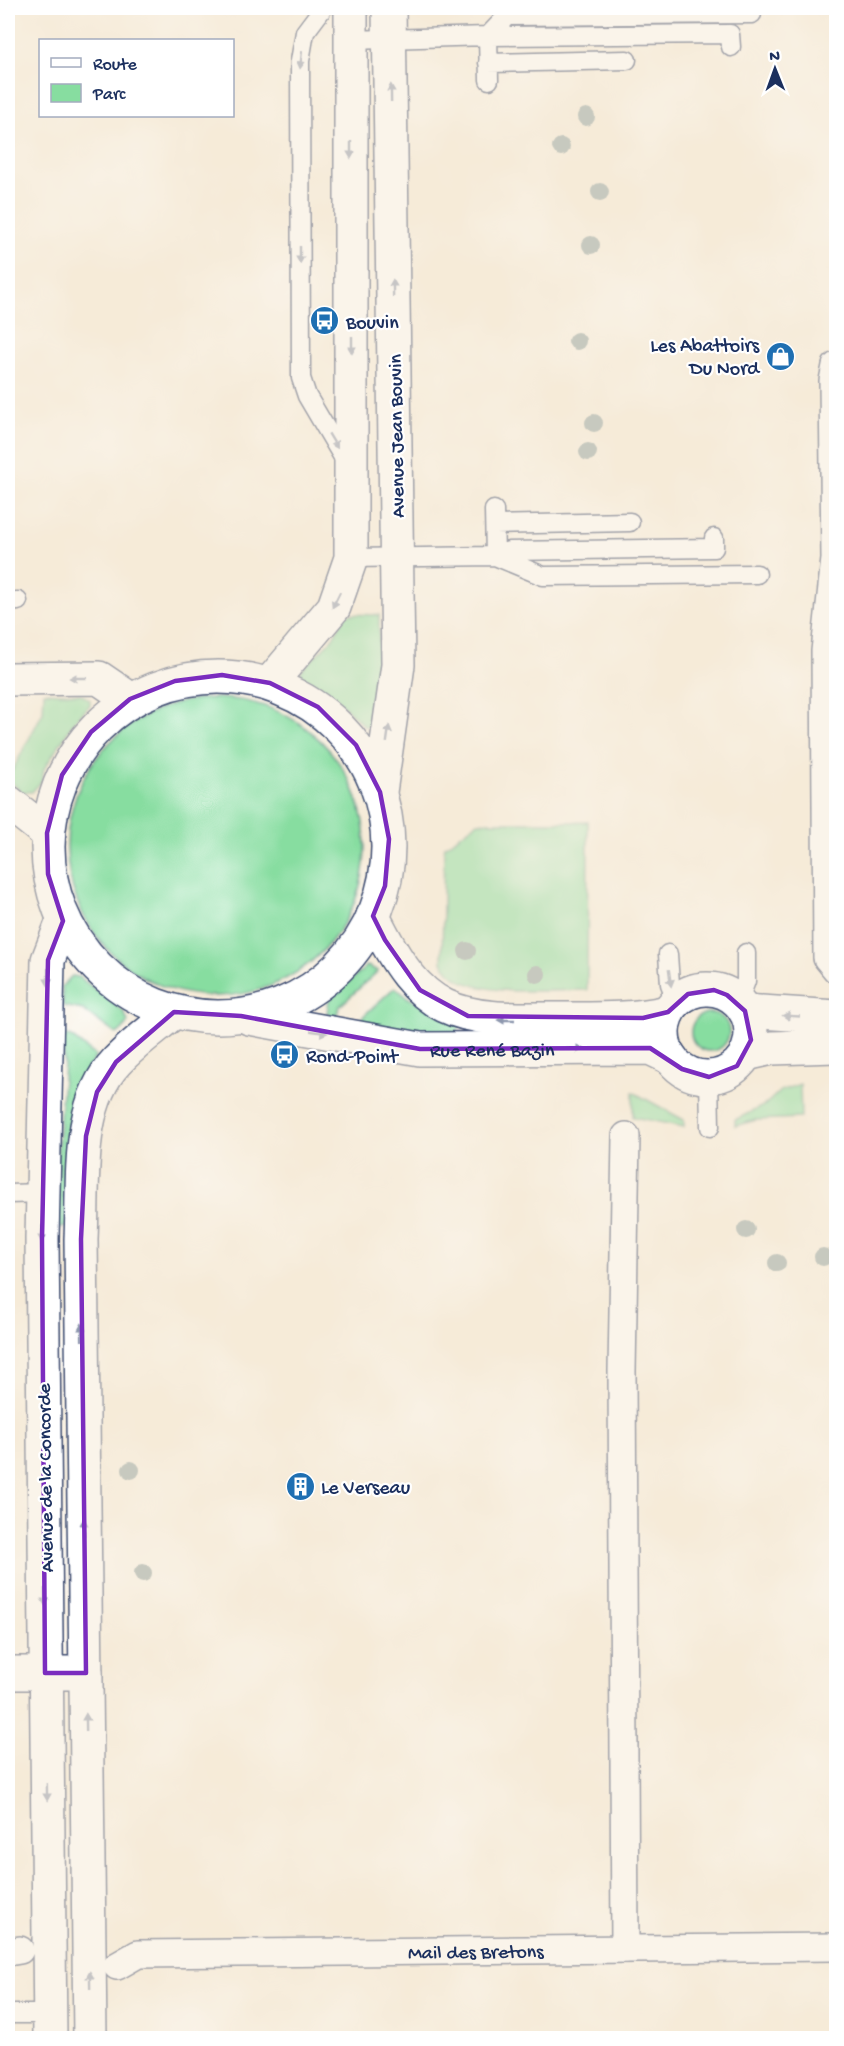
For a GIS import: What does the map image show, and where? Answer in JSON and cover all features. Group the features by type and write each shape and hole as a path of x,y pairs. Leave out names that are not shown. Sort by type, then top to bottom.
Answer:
{"street":[{"path":"270,683 334,607 351,558 351,8"},
{"name":"Avenue Jean Bouvin","path":"380,792 398,665 390,23"},
{"path":"837,366 833,381 835,559 831,651 827,958 837,969"},
{"path":"222,675 270,683 318,707 356,745 380,792 389,839 385,886 373,916 350,955 315,989 282,1006 241,1016 174,1012 139,999 108,979 83,952 63,921 48,874 47,833 62,775 91,732 130,699 175,681 222,675"},
{"path":"8,679 99,678 130,699"},
{"path":"8,802 47,833"},
{"name":"Rue René Bazin","path":"373,916 397,963 420,990 445,1007 468,1016 493,1020 642,1018 673,1007"},
{"name":"Avenue de la Concorde","path":"50,2026 45,1673 43,1193 48,960 63,921"},
{"path":"701,990 727,994 741,1007 750,1025 751,1040 746,1054 737,1066 724,1074 710,1077 688,1072 671,1058 663,1036 673,1007 688,994 701,990"},
{"path":"741,1007 837,1017"},
{"name":"Avenue de la Concorde","path":"90,2038 81,1239 86,1136 97,1092 116,1062 174,1012"},
{"name":"Rue René Bazin","path":"241,1016 309,1031 420,1049 650,1048 671,1058"},
{"path":"746,1054 772,1048 837,1046"},
{"path":"626,1137 622,1371 626,1949"},
{"path":"8,1672 86,1673"},
{"name":"Mail des Bretons","path":"117,1966 138,1954 837,1947"}],"lane":[{"path":"323,8 305,32 300,61 301,378 307,396 352,473"},
{"path":"627,60 489,71 488,36 507,16 752,14"},
{"path":"351,40 390,23 488,36 730,34 731,47"},
{"path":"495,556 495,517 630,522"},
{"path":"351,558 495,556 509,551 714,548 714,538"},
{"path":"495,556 543,576 757,574"},
{"path":"741,1007 746,981 746,953"},
{"path":"668,954 673,1007"},
{"path":"710,1077 710,1127"},
{"path":"8,1194 43,1193"},
{"path":"8,2014 50,2026"}],"highlighted area":[{"path":"222,675 270,683 318,707 356,745 380,792 389,839 385,886 373,916 385,940 420,990 468,1016 643,1018 668,1012 688,994 714,990 727,995 745,1011 751,1040 737,1066 709,1077 682,1069 650,1048 420,1049 241,1016 174,1012 116,1062 97,1092 86,1136 81,1239 86,1673 45,1673 42,1239 48,960 63,921 48,874 47,833 62,775 91,732 130,699 175,681"}],"green space":[{"path":"346,614 379,615 380,716 373,727 365,727 344,706 301,678 301,671 333,638"},
{"path":"44,692 81,694 90,700 90,705 74,722 44,769 42,781 32,792 22,792 8,779 43,712"},
{"path":"216,698 245,701 273,709 299,723 321,742 340,764 354,790 362,818 365,847 362,876 354,904 340,930 321,952 299,971 273,985 245,993 216,996 187,993 159,985 133,971 111,952 92,930 78,904 70,876 67,847 70,818 78,790 92,764 111,742 133,723 159,709 187,701"},
{"path":"478,822 588,822 587,990 517,991 481,987 466,983 454,976 442,962 444,847"},
{"path":"367,966 378,971 340,1006 335,1018 327,1013 329,1000"},
{"path":"72,976 79,977 124,1012 128,1022 123,1030 116,1034 83,1010 63,1006 62,986"},
{"path":"395,987 407,997 460,1025 453,1039 357,1022"},
{"path":"710,1013 723,1019 729,1032 723,1045 710,1051 697,1045 691,1032 697,1019"},
{"path":"63,1035 71,1037 96,1056 84,1077 70,1118 66,1160 67,1227 52,1227 64,1064"},
{"path":"800,1084 801,1118 756,1120 735,1126 735,1120 765,1105 780,1091"},
{"path":"633,1092 684,1120 684,1127 633,1117"}],"place":[{"name":"Bouvin","path":"325,321"},
{"name":"Les Abattoirs Du Nord","path":"780,356"},
{"name":"Rond-Point","path":"285,1055"},
{"name":"Le Verseau","path":"300,1486"}]}
